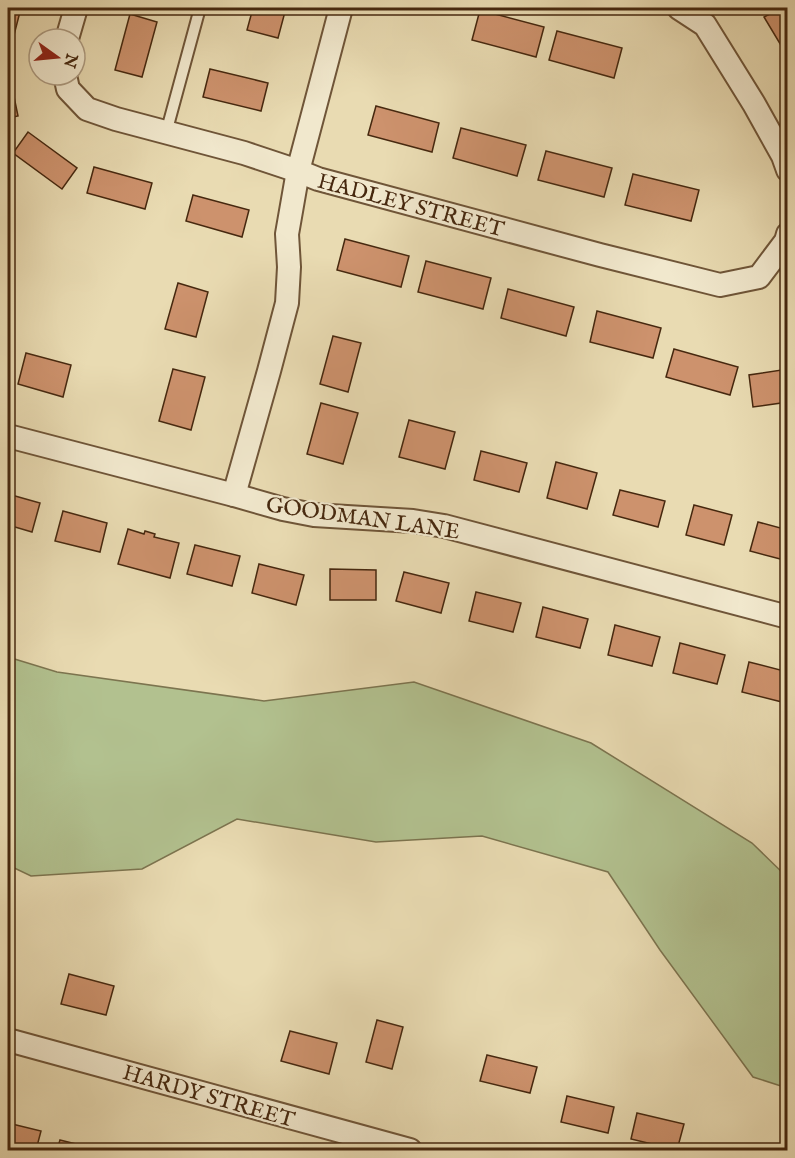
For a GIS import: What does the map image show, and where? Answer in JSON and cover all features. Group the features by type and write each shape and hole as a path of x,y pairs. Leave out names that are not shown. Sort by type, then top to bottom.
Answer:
{"street":[{"path":"70,27 76,8"},
{"path":"234,495 287,303 288,234 298,171 341,8"},
{"path":"679,8 705,25 754,104 783,156 788,170"},
{"name":"HADLEY STREET","path":"71,87 87,109 116,119 244,153 318,179 720,285 759,277 786,241 788,234"},
{"name":"GOODMAN LANE","path":"8,436 283,509 314,515 413,520 444,526 788,617"},
{"name":"HARDY STREET","path":"8,1040 410,1150"}],"lane":[{"path":"166,133 200,8"}],"green space":[{"path":"8,657 57,672 264,701 414,682 591,743 752,843 787,877 787,1088 753,1077 660,950 608,872 482,836 376,842 237,819 142,869 31,876 8,865"}],"building":[{"path":"8,8 21,8 14,35 8,33"},
{"path":"253,8 286,8 278,38 247,30"},
{"path":"781,8 788,8 788,57 764,17"},
{"path":"480,10 544,27 536,57 472,40"},
{"path":"130,14 157,22 142,77 115,70"},
{"path":"557,31 622,48 614,78 549,60"},
{"path":"8,68 18,116 8,118"},
{"path":"210,69 268,83 261,111 203,97"},
{"path":"376,106 439,123 432,152 368,135"},
{"path":"461,128 526,145 517,176 453,158"},
{"path":"28,132 77,168 62,189 13,153"},
{"path":"546,151 612,168 604,197 538,180"},
{"path":"94,167 152,183 145,209 87,193"},
{"path":"633,174 699,190 691,221 625,205"},
{"path":"193,195 249,210 242,237 186,221"},
{"path":"345,239 409,256 401,287 337,270"},
{"path":"426,261 491,278 483,309 418,292"},
{"path":"178,283 208,292 196,337 165,329"},
{"path":"508,289 574,307 566,336 501,318"},
{"path":"597,311 661,328 653,358 590,342"},
{"path":"333,336 361,343 348,392 320,384"},
{"path":"674,349 738,367 730,395 666,377"},
{"path":"26,353 71,365 63,397 18,384"},
{"path":"173,369 205,377 191,430 159,421"},
{"path":"788,369 788,402 753,407 749,375"},
{"path":"321,403 358,413 343,464 307,454"},
{"path":"409,420 455,432 445,469 399,457"},
{"path":"481,451 527,463 519,492 474,480"},
{"path":"556,462 597,473 587,509 547,498"},
{"path":"620,490 665,501 658,527 613,515"},
{"path":"8,494 40,503 32,532 8,525"},
{"path":"694,505 732,515 724,545 686,535"},
{"path":"63,511 107,523 100,552 55,541"},
{"path":"758,522 788,530 788,561 750,551"},
{"path":"128,529 144,534 145,531 155,534 154,537 179,543 170,578 118,564"},
{"path":"195,545 240,556 232,586 187,574"},
{"path":"259,564 304,575 296,605 252,593"},
{"path":"330,569 376,570 376,600 330,600"},
{"path":"404,572 449,583 441,613 396,601"},
{"path":"476,592 521,603 513,632 469,621"},
{"path":"543,607 588,619 580,648 536,637"},
{"path":"615,625 660,637 652,666 608,655"},
{"path":"680,643 725,655 717,684 673,673"},
{"path":"749,662 788,672 786,703 742,692"},
{"path":"69,974 114,986 106,1015 61,1004"},
{"path":"377,1020 403,1027 392,1069 366,1062"},
{"path":"290,1031 337,1043 329,1074 281,1061"},
{"path":"487,1055 537,1067 530,1093 480,1081"},
{"path":"567,1096 614,1107 608,1133 561,1122"},
{"path":"637,1113 684,1124 677,1150 631,1139"},
{"path":"8,1123 41,1131 36,1150 8,1150"},
{"path":"60,1140 100,1150 57,1150"}]}
